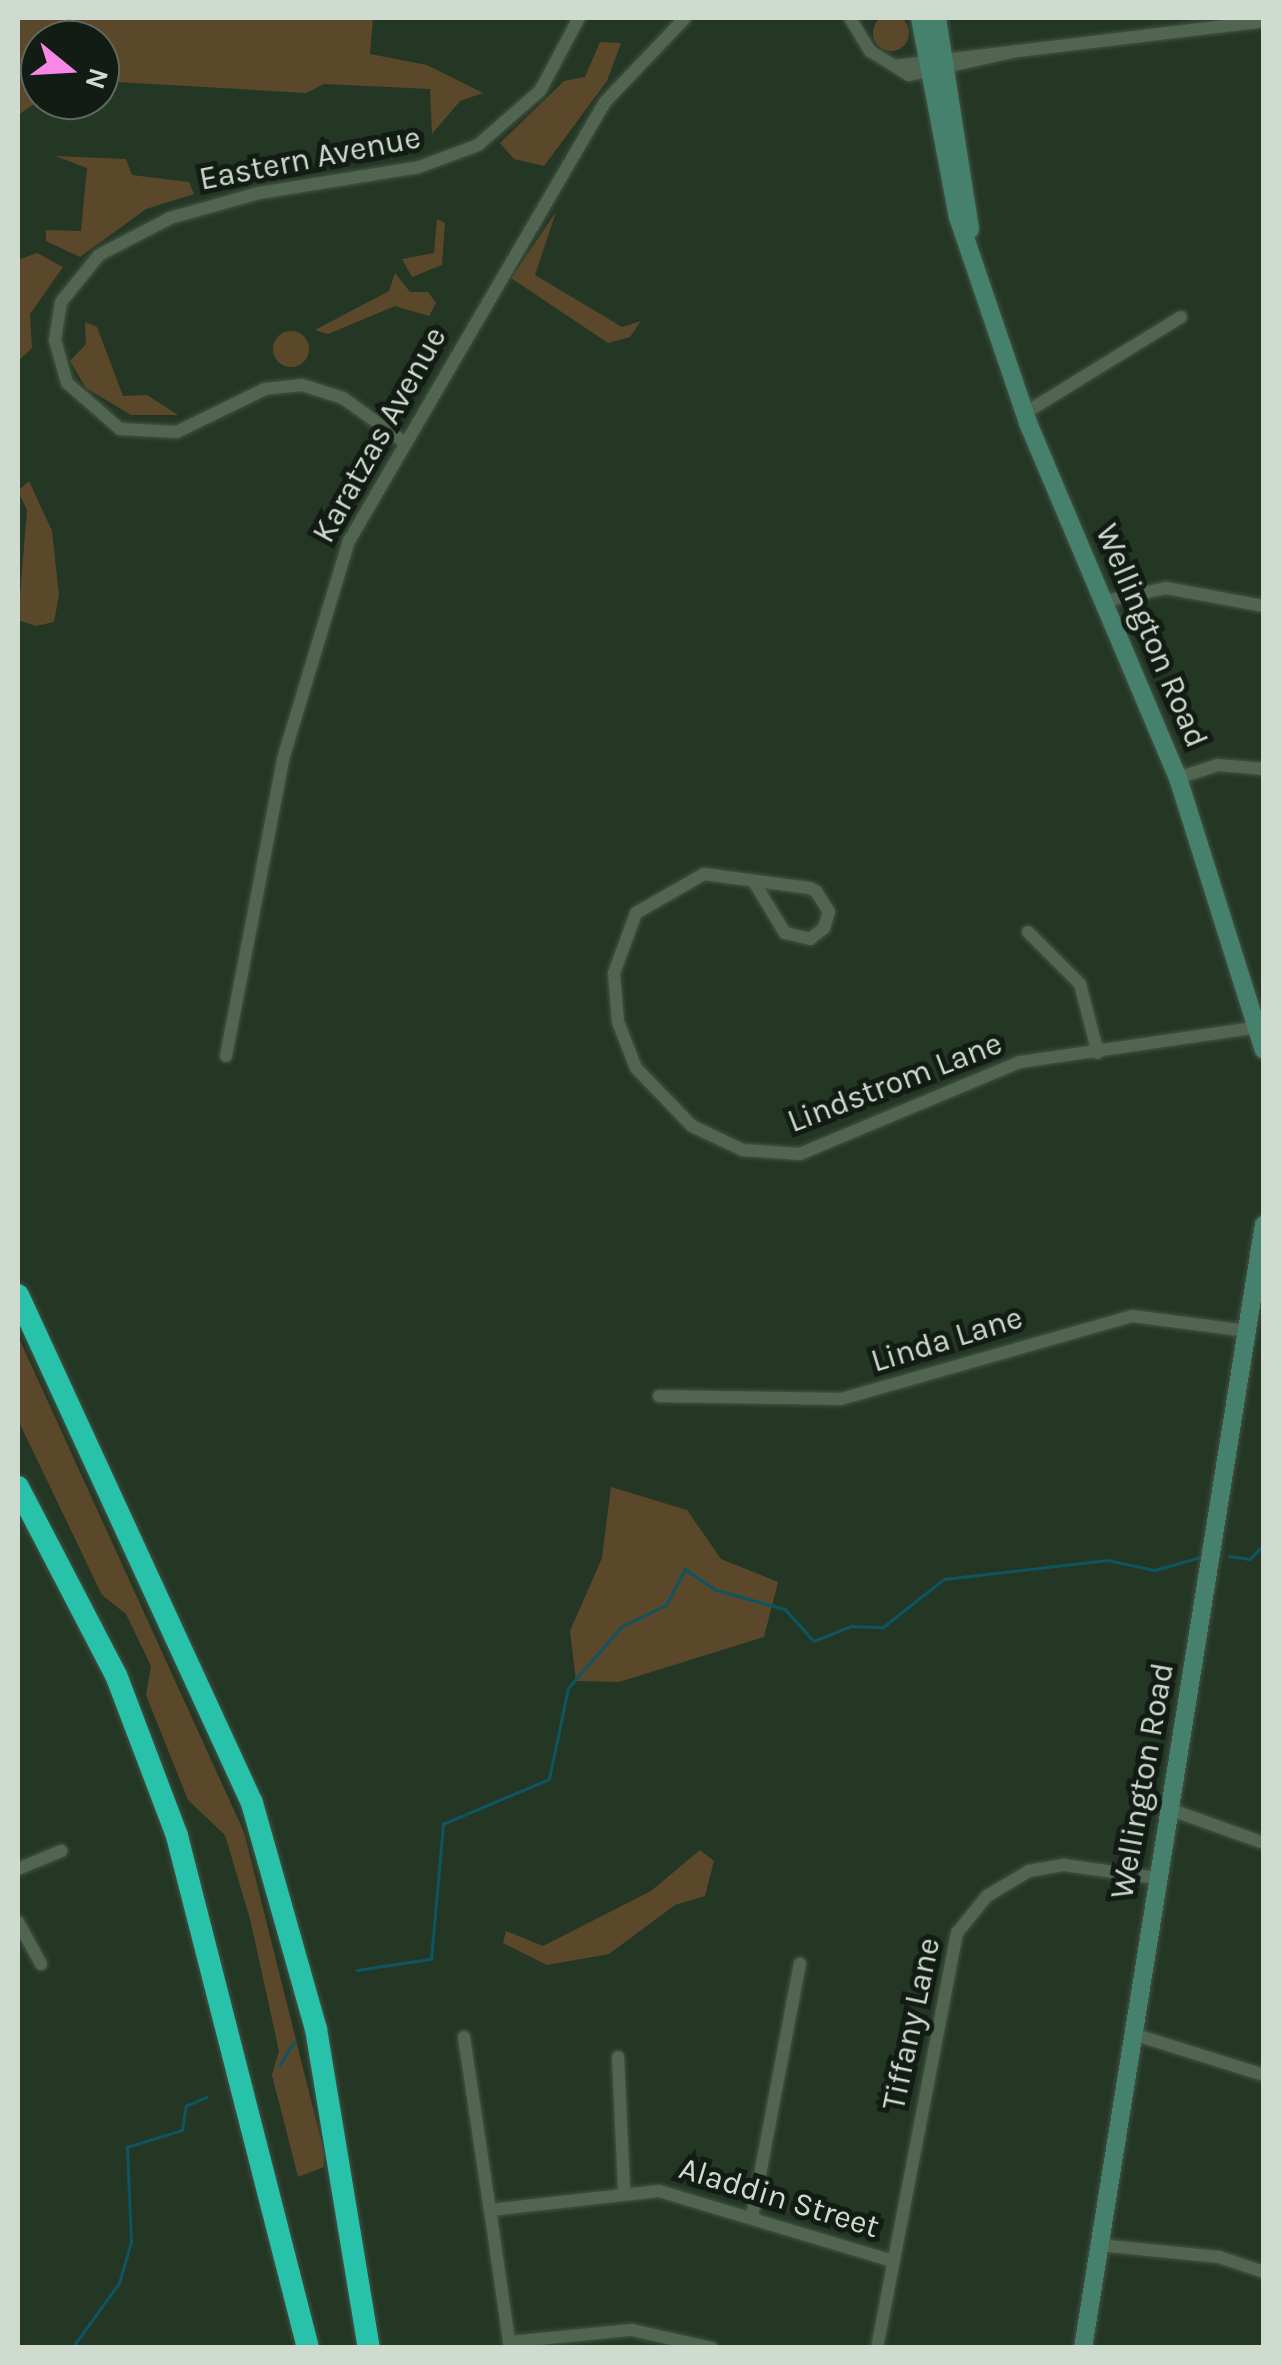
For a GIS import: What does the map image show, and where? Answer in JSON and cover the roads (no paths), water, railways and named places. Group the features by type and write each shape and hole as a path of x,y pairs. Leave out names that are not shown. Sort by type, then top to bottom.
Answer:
{"highway":[{"path":"18,1295 252,1803 316,2029 369,2348"},
{"path":"18,1487 116,1676 177,1836 308,2348"}],"main road":[{"name":"Wellington Road","path":"920,18 934,54 971,250 1024,413 1178,778 1264,1050"},
{"name":"Wellington Road","path":"934,54 937,18"},
{"name":"Wellington Road","path":"1083,2348 1264,1224"}],"street":[{"name":"Eastern Avenue","path":"404,442 343,398 302,385 265,389 178,432 120,429 66,383 56,340 61,302 99,256 170,218 259,193 419,168 478,146 540,92 579,18"},
{"name":"Karatzas Avenue","path":"226,1056 270,816 325,602 404,442 604,102 685,18"},
{"path":"850,18 870,50 894,66 938,74 1019,50"},
{"path":"894,66 934,54 1019,50 1264,21"},
{"path":"1024,413 1180,317"},
{"path":"1104,601 1166,588 1264,606"},
{"path":"1178,778 1218,764 1264,769"},
{"name":"Lindstrom Lane","path":"754,882 784,933 801,940 824,928 829,912 816,891 704,874 662,890 627,927 614,972 618,1022 636,1068 717,1141 800,1154 997,1070 1259,1026"},
{"path":"1028,932 1080,984 1098,1053"},
{"name":"Linda Lane","path":"659,1396 841,1399 1132,1316 1247,1331"},
{"path":"1169,1809 1264,1843"},
{"path":"18,1869 61,1851"},
{"name":"Tiffany Lane","path":"877,2348 950,1958 970,1912 1006,1882 1052,1865 1156,1878"},
{"path":"18,1922 41,1964"},
{"path":"752,2216 800,1963"},
{"path":"1132,2034 1264,2075"},
{"path":"464,2037 510,2345 632,2330 712,2348"},
{"path":"618,2057 624,2189"},
{"name":"Aladdin Street","path":"490,2210 624,2189 752,2216 893,2261"},
{"path":"1099,2245 1219,2257 1264,2272"}],"waterway":[{"path":"1229,1556 1250,1559 1264,1544"},
{"path":"357,1970 431,1959 443,1824 549,1779 568,1688 621,1627 666,1605 685,1569 716,1590 785,1609 814,1641 851,1626 883,1627 944,1579 1107,1560 1155,1570 1197,1558"},
{"path":"279,2066 294,2042"},
{"path":"72,2348 119,2283 131,2242 127,2147 182,2130 186,2106 206,2097"}]}
